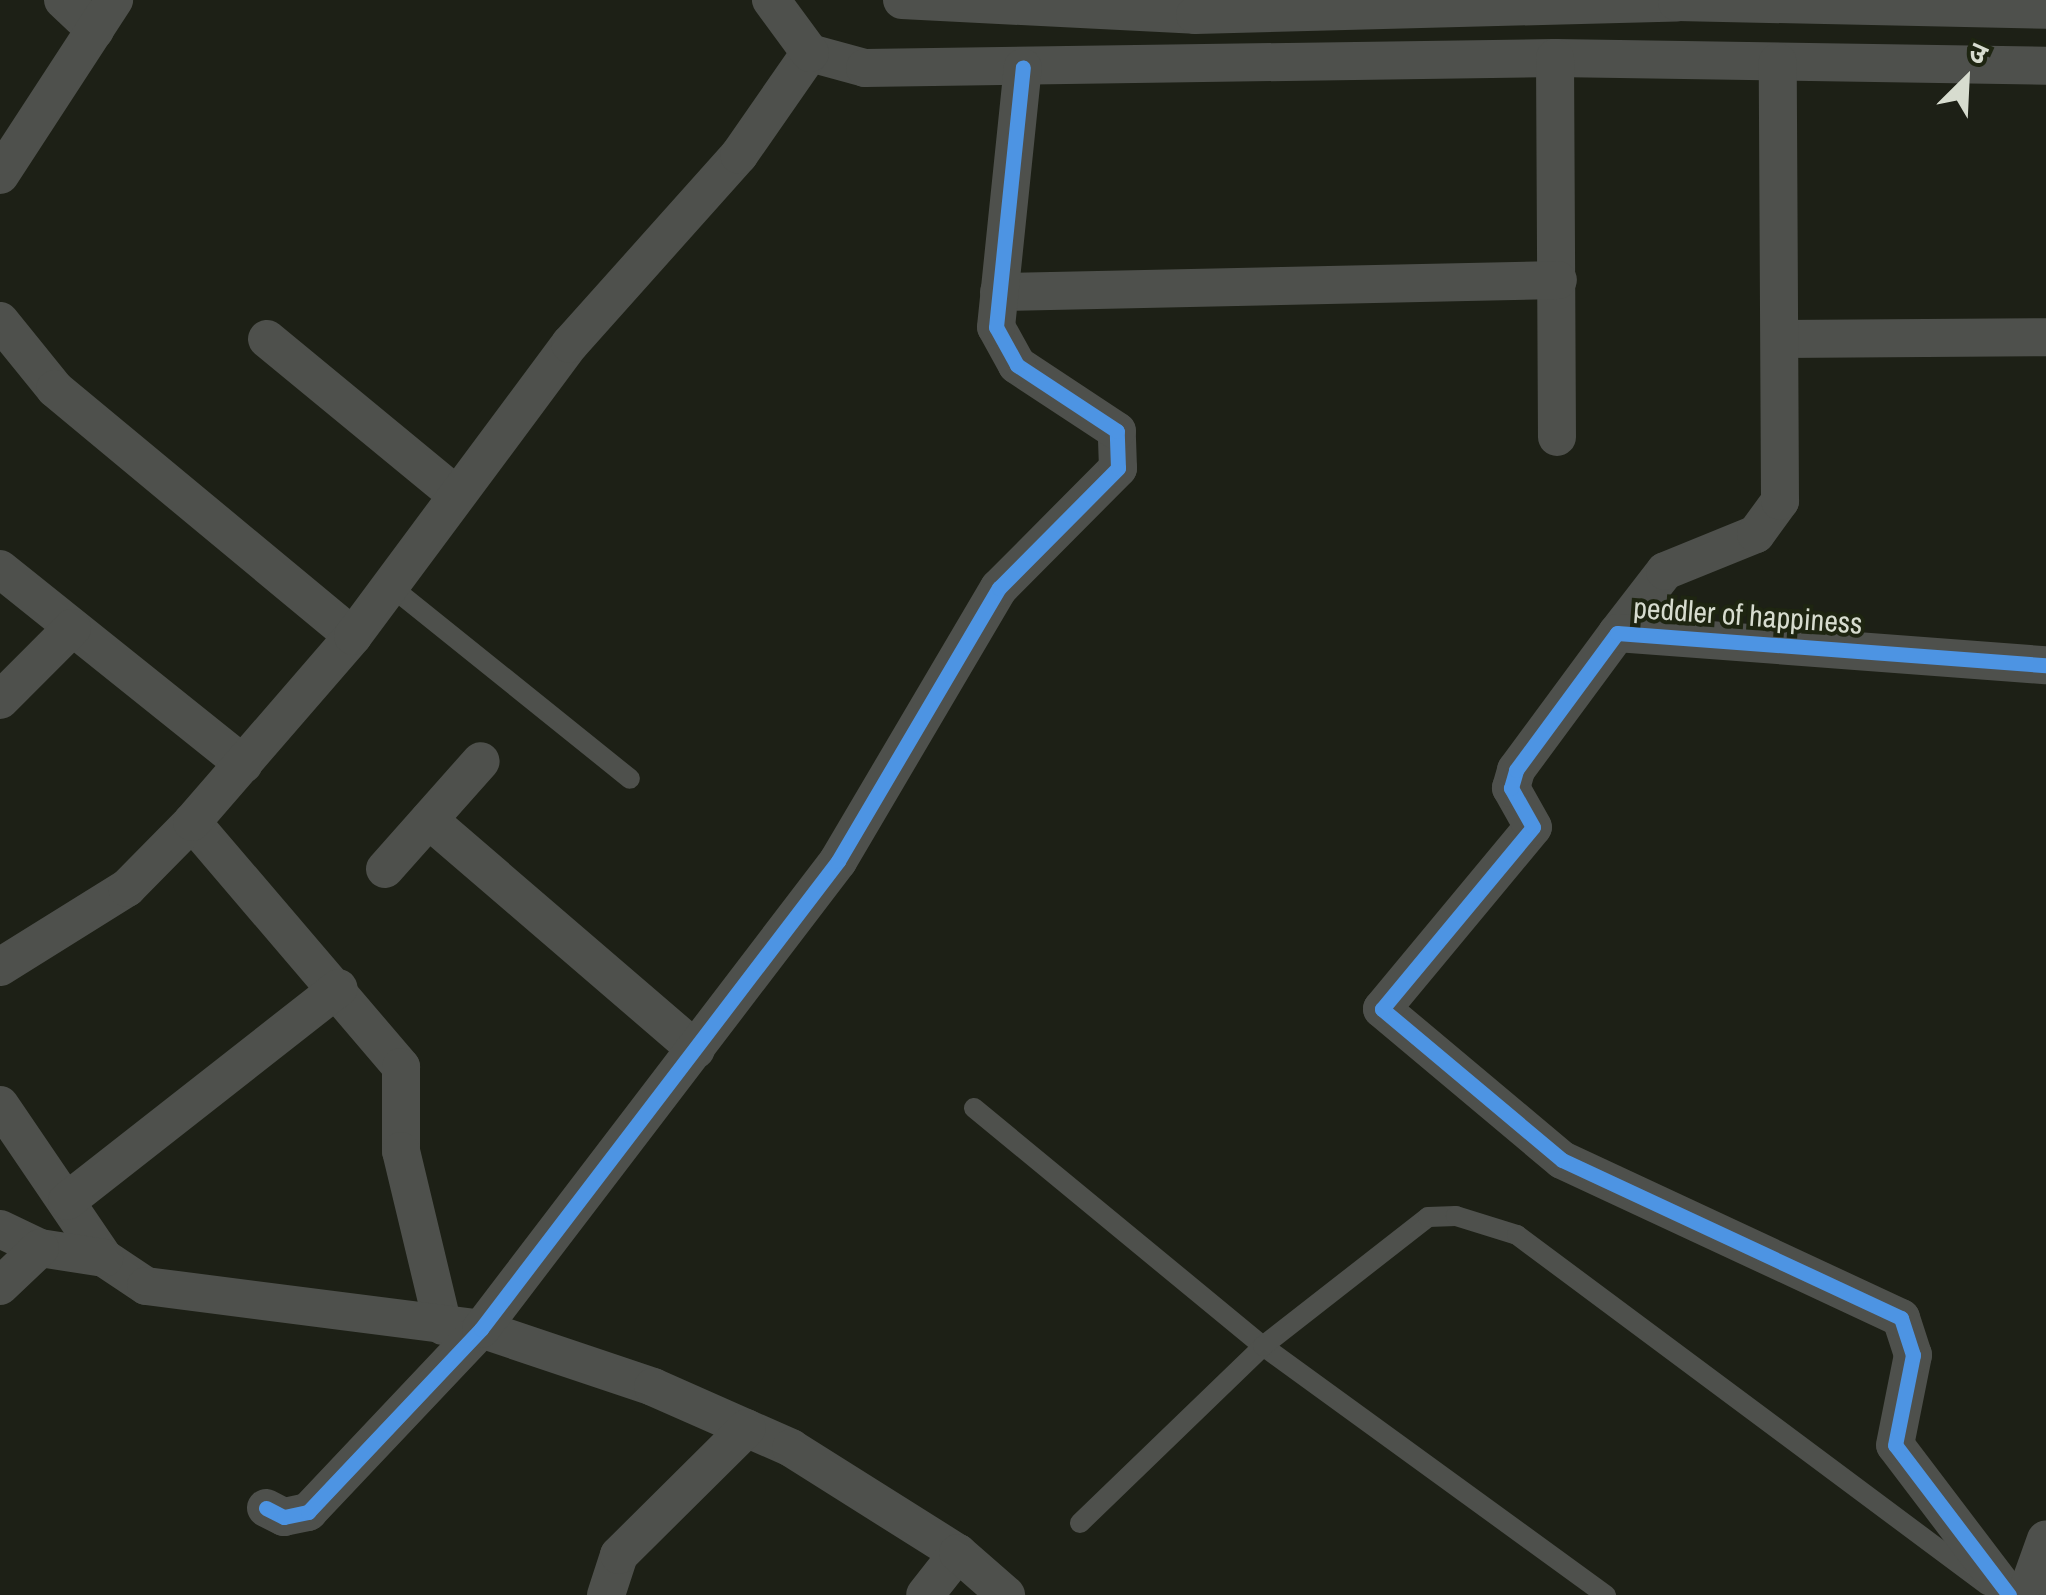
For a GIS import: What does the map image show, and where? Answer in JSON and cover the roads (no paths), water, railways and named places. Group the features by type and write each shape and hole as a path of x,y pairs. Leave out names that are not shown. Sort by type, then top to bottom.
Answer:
{"street":[{"path":"0,175 104,15 63,0"},
{"path":"771,0 810,53 866,68 1554,58 2046,66"},
{"path":"902,0 1196,7 1676,1 2046,10"},
{"path":"1946,10 1954,66"},
{"path":"0,967 127,888 192,822 353,636 570,344 727,168 810,53"},
{"path":"1554,58 1557,437"},
{"path":"1617,633 1665,571 1772,522 1781,339 1778,62"},
{"path":"266,1508 284,1517 308,1512 481,1329 838,861 1000,588 1118,468 1118,431 1001,349 999,292 1023,68"},
{"path":"999,292 1558,280"},
{"path":"0,321 55,389 353,636"},
{"path":"1781,339 2046,337"},
{"path":"267,339 455,494"},
{"path":"0,569 243,764"},
{"path":"0,700 72,628"},
{"name":"peddler of happiness","path":"2009,1595 1895,1446 1913,1356 1900,1318 1562,1160 1382,1009 1534,827 1511,788 1516,770 1617,633 2046,665"},
{"path":"385,869 482,762"},
{"path":"429,820 696,1050"},
{"path":"192,822 339,988 407,1086 400,1151 443,1326"},
{"path":"68,1201 339,988"},
{"path":"0,1106 104,1258 146,1286 182,1294 481,1329 747,1428 958,1553 1006,1595"},
{"path":"0,1229 40,1248 104,1258"},
{"path":"0,1286 40,1248"},
{"path":"606,1595 619,1555 747,1428"},
{"path":"2026,1595 2046,1540"},
{"path":"924,1595 958,1553"}],"lane":[{"path":"389,585 630,779"},
{"path":"974,1108 1263,1346 1606,1595"},
{"path":"1080,1523 1263,1346 1428,1217 1486,1222 1516,1234 2001,1595"}]}
